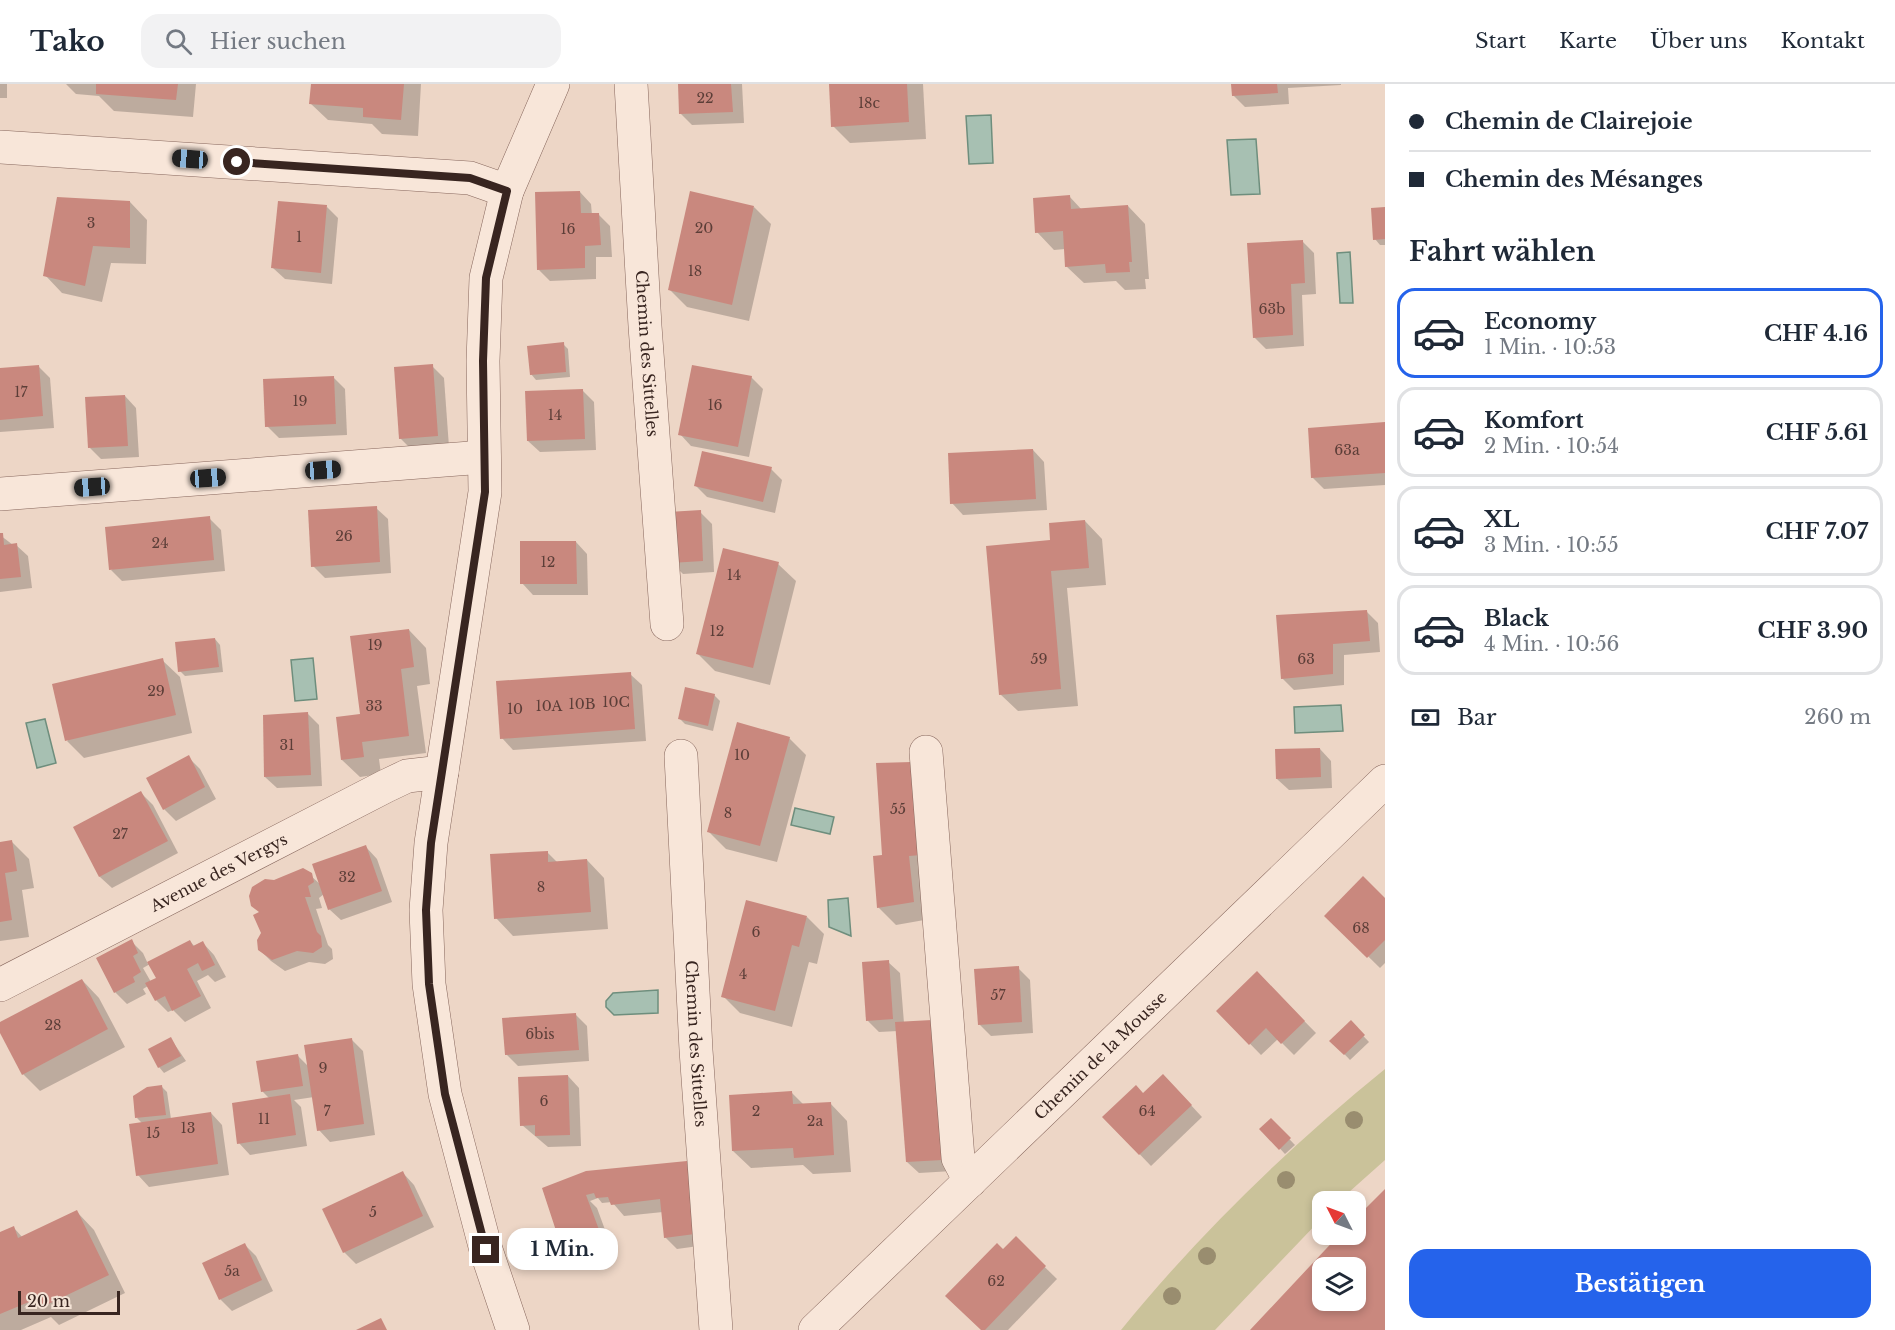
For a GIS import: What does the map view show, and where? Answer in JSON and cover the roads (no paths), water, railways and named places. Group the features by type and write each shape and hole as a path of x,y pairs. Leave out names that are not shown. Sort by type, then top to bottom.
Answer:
{"street":[{"path":"513,1330 486,1250 445,1094 429,984 426,910 431,843 476,566 485,492 483,361 486,278 507,191 552,84"},
{"name":"Chemin des Sittelles","path":"631,84 645,326 667,624"},
{"path":"0,147 470,178 507,191"},
{"path":"0,494 484,457"},
{"path":"926,752 958,1158 970,1181"},
{"name":"Chemin des Sittelles","path":"681,756 696,1050 716,1330"},
{"name":"Avenue des Vergys","path":"0,985 373,793 407,777 442,772"},
{"name":"Chemin de la Mousse","path":"815,1330 1385,781"}]}
